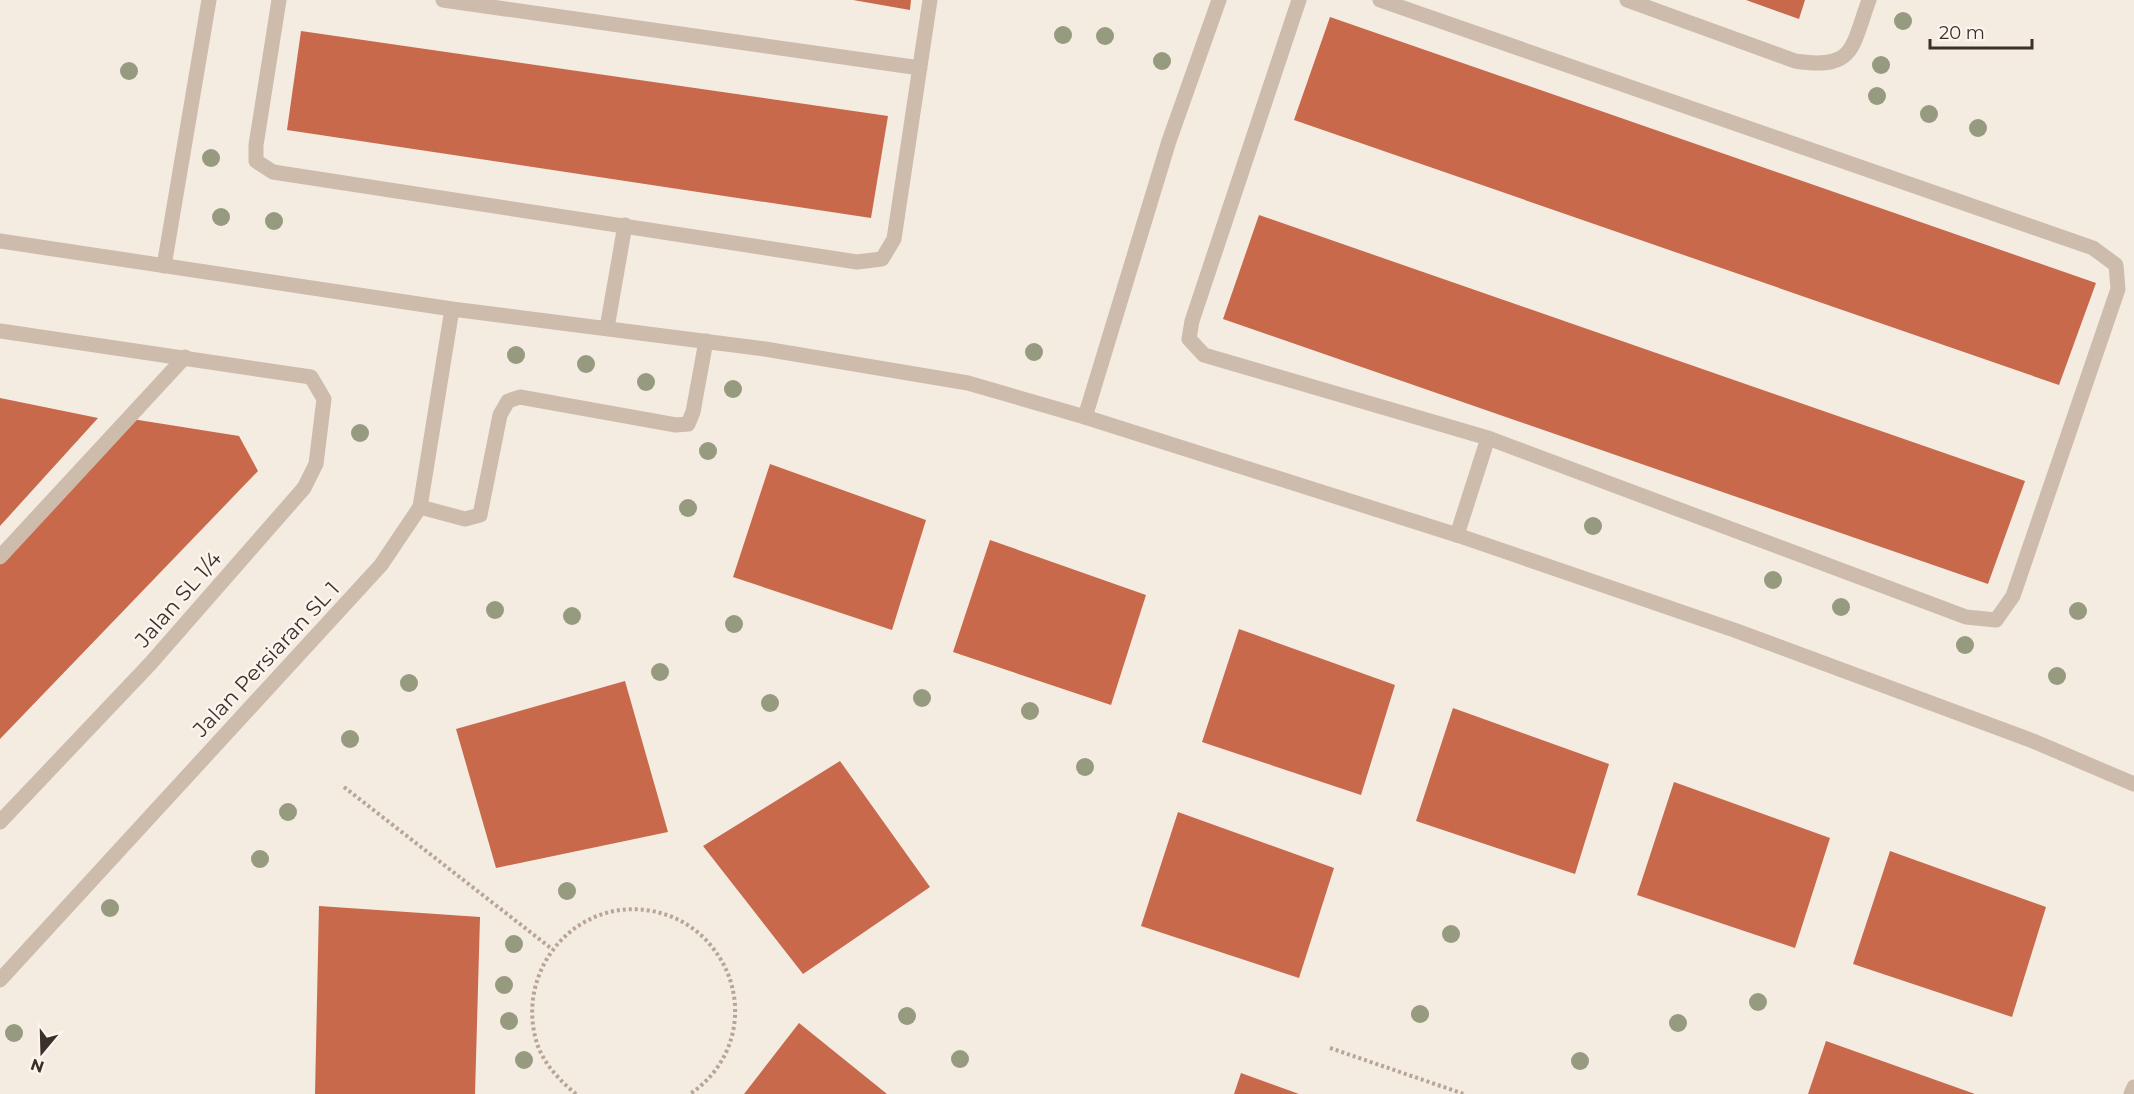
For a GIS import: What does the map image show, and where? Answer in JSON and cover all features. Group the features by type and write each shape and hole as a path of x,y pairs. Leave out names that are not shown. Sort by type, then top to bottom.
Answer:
{"street":[{"path":"165,266 209,0"},
{"path":"279,0 256,144 256,161 273,172 857,262 882,259 894,239 930,0"},
{"path":"443,0 920,68"},
{"path":"1085,417 1169,141 1220,0"},
{"path":"1299,0 1192,321 1189,339 1204,354 1488,438 1966,617 1996,620 2013,596 2118,289 2116,265 2093,248 1380,0"},
{"path":"1628,0 1795,61 1816,64 1834,63 1850,50 1869,0"},
{"path":"607,328 625,225"},
{"path":"0,241 452,309 706,341 969,383 1085,417 1457,535 1745,634 2033,741 2134,784"},
{"name":"Jalan Persiaran SL 1","path":"0,980 381,566 420,507 452,309"},
{"path":"0,331 185,357"},
{"path":"420,507 465,519 480,515 500,416 508,401 520,397 676,425 688,424 693,412 706,341"},
{"path":"0,556 185,357"},
{"name":"Jalan SL 1/4","path":"0,822 150,664 304,488 316,464 324,399 311,377 185,357"},
{"path":"1457,535 1488,438"},
{"path":"2131,1094 2134,1087"}],"path":[{"path":"344,787 552,949"},
{"path":"576,1094 551,1071 536,1042 531,1009 536,978 552,949 575,926 605,912 637,908 670,915 698,931 721,957 734,989 736,1024 725,1058 704,1085 690,1094"},
{"path":"1330,1048 1464,1094"}],"building":[{"path":"853,0 911,0 910,10"},
{"path":"1746,0 1805,0 1799,19"},
{"path":"1330,17 2096,283 2059,385 1294,120"},
{"path":"301,31 888,116 871,218 287,130"},
{"path":"1259,215 2025,481 1988,584 1223,319"},
{"path":"0,398 98,418 0,526"},
{"path":"132,419 239,436 258,471 0,739 0,564"},
{"path":"770,464 926,520 892,630 733,577"},
{"path":"990,540 1146,595 1111,705 953,652"},
{"path":"1239,629 1395,685 1361,795 1202,742"},
{"path":"625,681 668,832 496,868 456,729"},
{"path":"1453,708 1609,764 1575,874 1416,821"},
{"path":"840,761 930,887 803,974 703,846"},
{"path":"1674,782 1830,838 1795,948 1637,895"},
{"path":"1178,812 1334,868 1299,978 1141,926"},
{"path":"1890,851 2046,907 2012,1017 1853,964"},
{"path":"319,906 480,917 475,1094 315,1094"},
{"path":"799,1023 887,1094 744,1094"},
{"path":"1826,1041 1975,1094 1808,1094"},
{"path":"1241,1073 1299,1094 1234,1094"}]}
